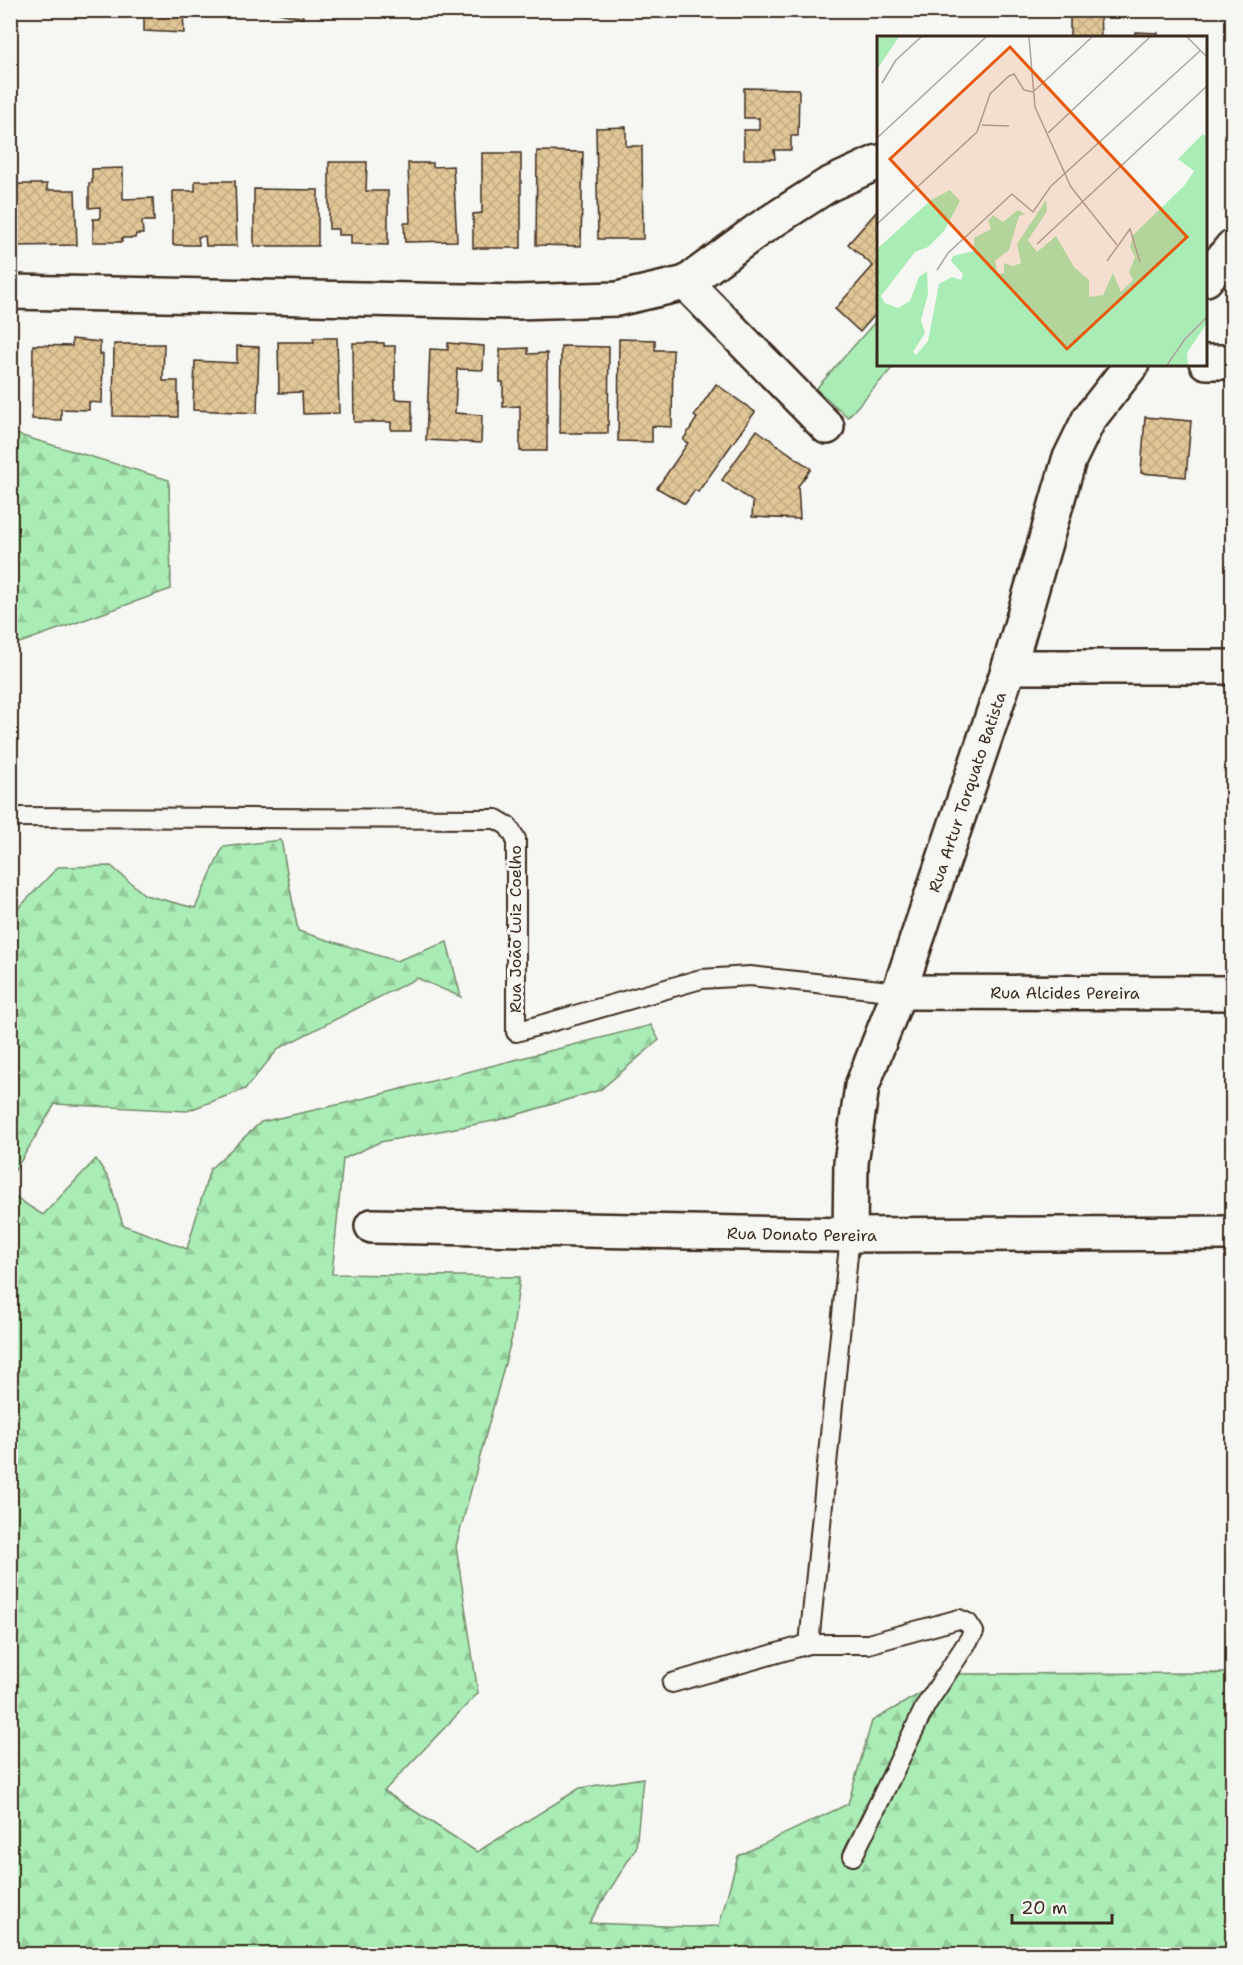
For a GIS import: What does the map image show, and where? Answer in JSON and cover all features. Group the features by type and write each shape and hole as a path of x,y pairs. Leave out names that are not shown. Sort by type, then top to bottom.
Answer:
{"street":[{"path":"10,292 516,302 617,298 686,283 758,230 828,185 877,163"},
{"path":"1207,278 1233,247"},
{"path":"686,283 827,427"},
{"path":"1207,362 1233,362"},
{"name":"Rua Artur Torquato Batista","path":"850,1235 851,1163 862,1086 899,992 1009,668 1069,460 1089,419 1130,366"},
{"path":"1009,668 1233,667"},
{"name":"Rua Alcides Pereira","path":"899,992 1233,993"},
{"name":"Rua Donato Pereira","path":"372,1226 850,1235 1233,1233"}],"lane":[{"name":"Rua João Luiz Coelho","path":"10,817 495,819 508,826 516,839 516,1032 701,979 750,976 899,992"},
{"path":"809,1644 850,1235"},
{"path":"672,1683 809,1644 868,1644 959,1619 968,1623 974,1632 926,1705 853,1856"}],"green space":[{"path":"874,323 877,326 877,366 894,366 848,417 816,389"},
{"path":"10,435 19,435 169,480 171,589 11,646"},
{"path":"281,840 298,931 396,961 447,942 461,997 417,978 279,1048 245,1089 187,1111 55,1104 11,1177 11,916 58,867 111,866 145,895 195,908 223,847"},
{"path":"651,1025 659,1040 600,1090 499,1120 380,1142 343,1159 332,1274 520,1277 512,1337 456,1546 478,1693 384,1791 477,1852 580,1788 643,1778 636,1848 589,1923 719,1926 738,1856 848,1804 872,1721 954,1674 1232,1673 1232,1954 11,1954 10,1194 43,1215 96,1159 109,1179 123,1225 187,1249 210,1169 261,1122 346,1103"}],"building":[{"path":"144,10 183,10 184,33 144,31"},
{"path":"264,10 302,10 303,18"},
{"path":"1070,10 1100,10 1101,36 1070,36"},
{"path":"1135,32 1158,33 1157,36 1134,36"},
{"path":"744,88 799,89 798,136 791,136 791,150 774,150 775,159 744,159 744,130 759,130 759,118 744,118"},
{"path":"626,127 626,146 642,146 643,239 598,239 596,128"},
{"path":"537,151 583,152 581,246 536,245"},
{"path":"482,153 521,153 521,248 473,248 473,214 482,213"},
{"path":"329,162 367,162 366,191 388,191 388,245 351,244 351,235 338,235 338,229 329,229"},
{"path":"408,163 433,163 433,167 453,166 457,241 405,242 404,223 410,223"},
{"path":"123,168 123,199 153,198 154,221 142,221 143,234 136,234 135,238 122,238 122,242 93,242 93,219 100,219 100,207 89,208 89,183 92,183 92,169"},
{"path":"195,181 235,181 237,246 206,246 205,236 198,237 199,245 173,245 173,191 195,191"},
{"path":"13,184 47,184 47,190 75,190 77,245 14,246"},
{"path":"254,189 318,190 318,246 254,246"},
{"path":"877,211 877,319 874,316 860,332 835,309 873,266 848,244"},
{"path":"313,338 337,338 339,413 303,414 302,392 279,393 278,342 314,342"},
{"path":"72,339 100,342 100,354 103,354 102,403 89,402 89,410 61,409 61,420 32,419 33,345 72,346"},
{"path":"619,339 655,340 655,350 673,350 672,427 652,426 652,442 618,441"},
{"path":"353,343 384,343 384,346 395,346 395,399 412,400 412,430 391,430 391,422 354,422"},
{"path":"448,343 484,346 483,370 457,369 455,413 482,415 481,443 426,440 430,349 448,350"},
{"path":"114,344 164,344 163,381 178,381 178,417 113,416"},
{"path":"237,346 259,347 257,413 193,410 195,361 237,363"},
{"path":"561,346 609,347 608,433 560,433"},
{"path":"528,348 528,354 547,353 547,451 520,451 520,406 503,407 500,349"},
{"path":"716,384 755,412 698,492 695,490 685,504 657,488 688,443 683,440 697,418 694,416"},
{"path":"1145,417 1191,421 1186,477 1141,473"},
{"path":"757,430 811,469 798,486 800,519 752,517 753,502 722,480"}]}
